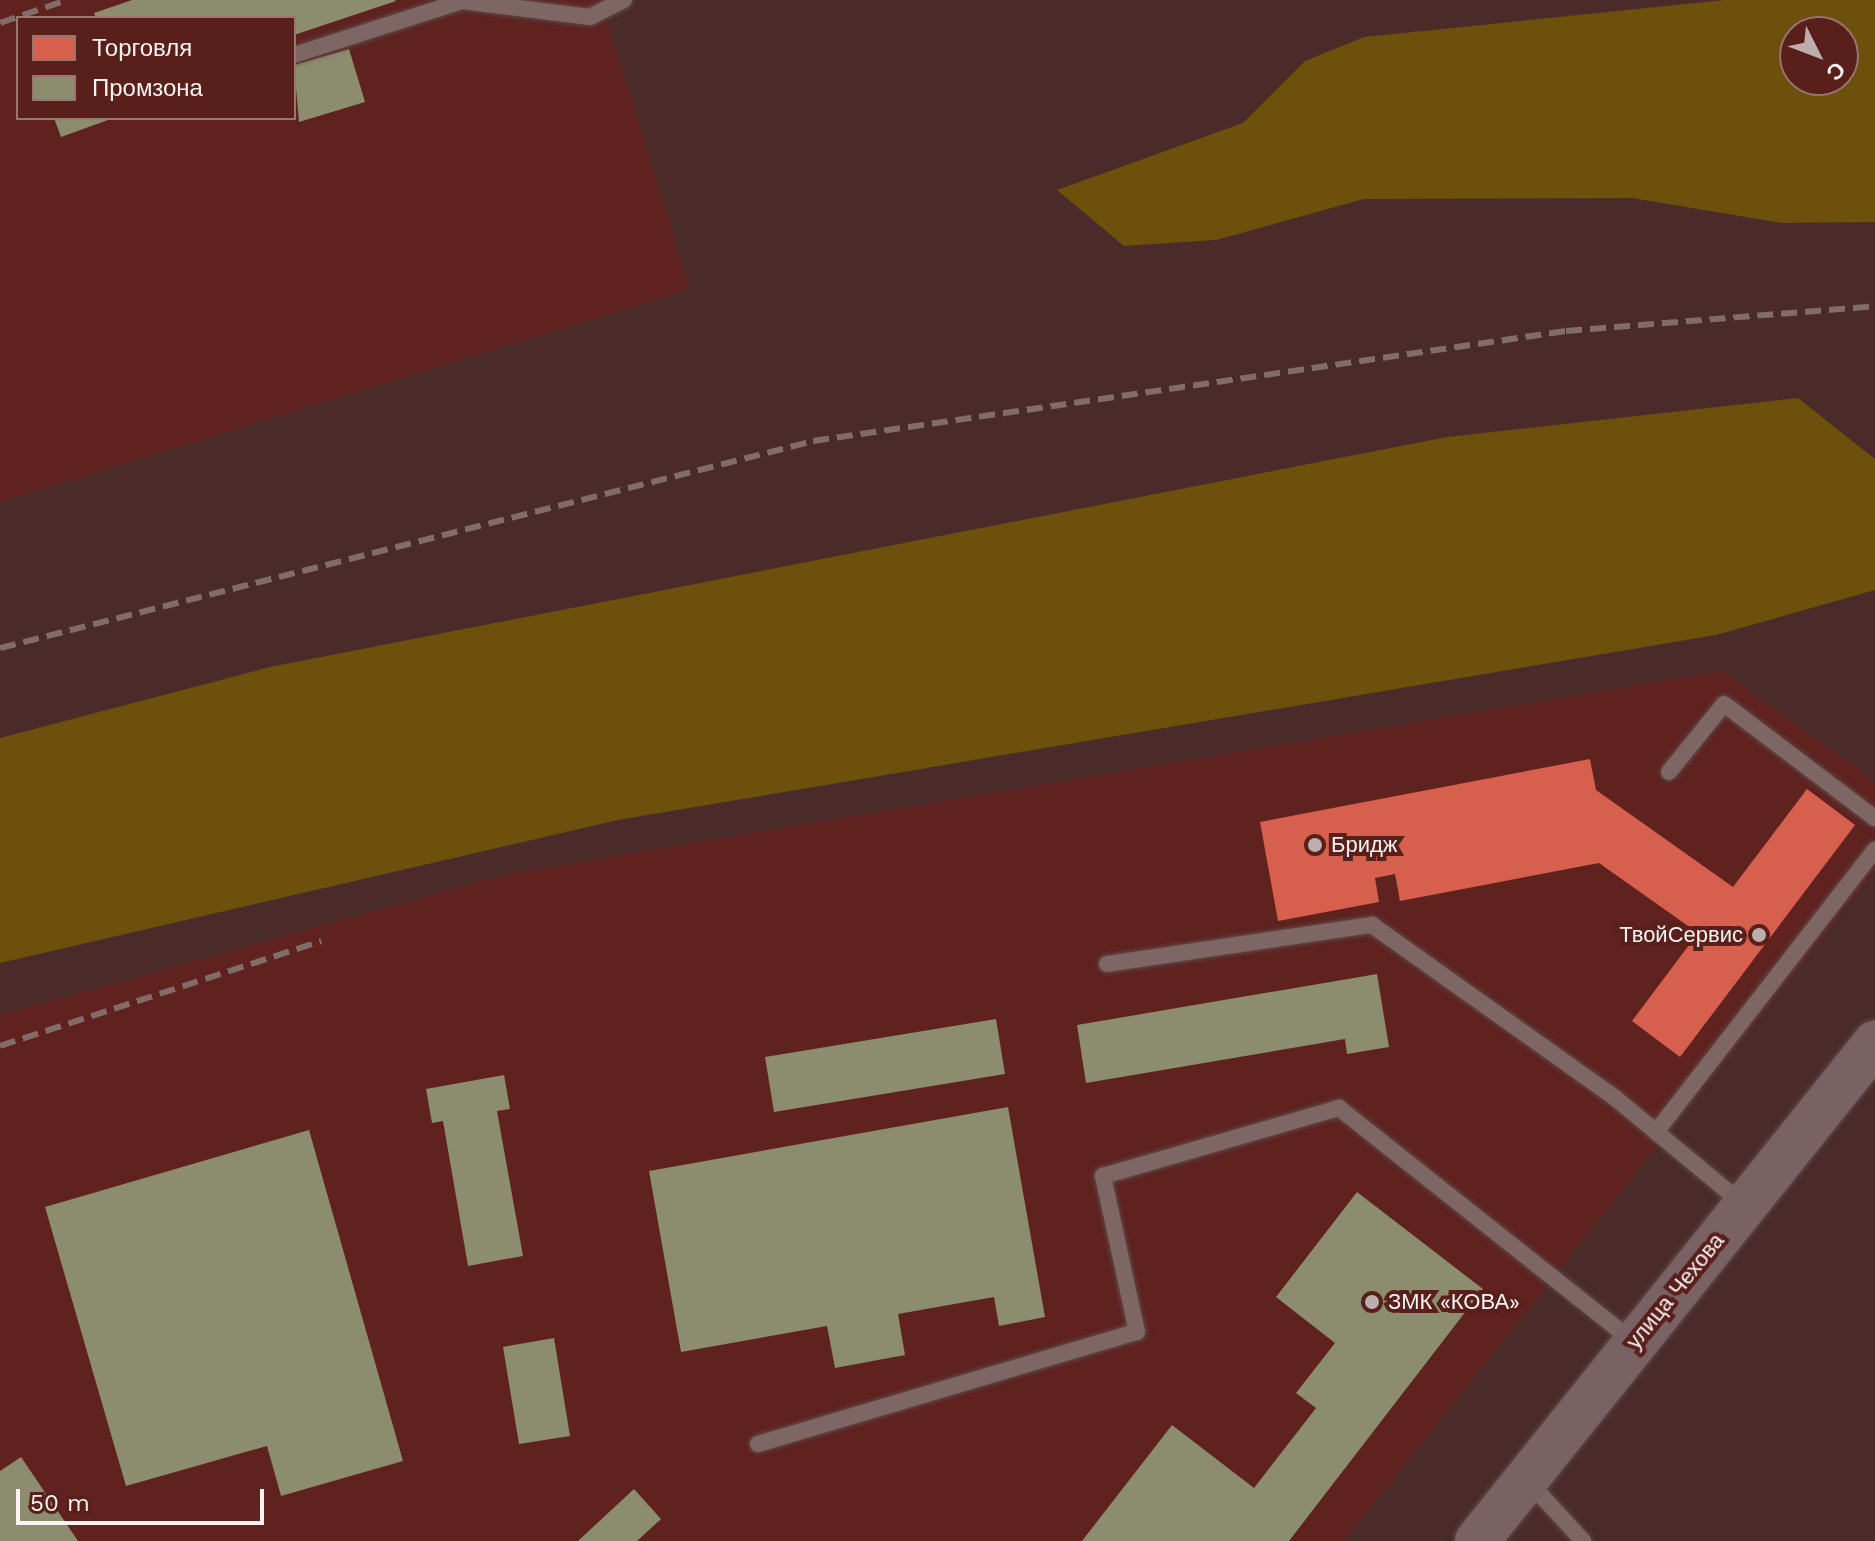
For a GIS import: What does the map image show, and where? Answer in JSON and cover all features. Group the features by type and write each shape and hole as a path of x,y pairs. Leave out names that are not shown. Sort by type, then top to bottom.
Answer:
{"main road":[{"name":"улица Чехова","path":"1477,1541 1875,1043"}],"lane":[{"path":"296,54 462,1 590,17 624,0"},
{"path":"1669,772 1724,704 1875,818"},
{"path":"1656,1132 1875,850"},
{"path":"1107,964 1372,925 1656,1132 1744,1205"},
{"path":"758,1444 1137,1332 1103,1176 1339,1108 1635,1342"},
{"path":"1525,1478 1583,1541"}],"shaded area":[{"path":"0,0 601,0 690,289 0,502"},
{"path":"1725,0 1875,0 1875,222 1781,223 1632,198 1364,199 1216,240 1124,246 1057,190 1243,123 1305,61 1364,37"},
{"path":"1798,398 1875,459 1875,590 1716,635 618,820 0,963 0,738 270,667 1447,437"},
{"path":"1722,671 1875,781 1875,871 1344,1541 0,1541 0,1015 503,875"}],"building: Торговля":[{"path":"1590,759 1596,790 1733,887 1807,789 1855,825 1680,1057 1632,1021 1698,933 1599,863 1400,901 1395,874 1375,878 1379,902 1278,921 1260,822"}],"building: Промзона":[{"path":"132,0 396,1 296,34 296,16 95,16 94,13"},
{"path":"349,49 365,102 299,122 296,64"},
{"path":"55,120 108,120 61,137"},
{"path":"1377,974 1389,1047 1347,1054 1345,1039 1086,1083 1077,1025"},
{"path":"996,1019 1005,1074 774,1112 765,1057"},
{"path":"504,1075 510,1109 497,1111 523,1256 468,1266 443,1121 432,1123 426,1089"},
{"path":"1008,1107 1045,1317 999,1326 994,1297 898,1314 905,1355 835,1368 827,1326 681,1352 649,1171"},
{"path":"309,1130 403,1461 281,1496 267,1446 126,1486 45,1207"},
{"path":"1357,1192 1483,1289 1289,1541 1082,1541 1172,1425 1254,1488 1316,1408 1296,1393 1335,1343 1276,1297"},
{"path":"554,1338 570,1436 519,1444 503,1347"},
{"path":"21,1457 78,1541 0,1541 0,1471"},
{"path":"634,1489 661,1519 637,1541 578,1541"}],"railway":[{"path":"20,16 67,0"},
{"path":"0,23 16,18"},
{"path":"0,648 813,441 1566,331 1875,306"},
{"path":"0,1046 321,941"}],"place":[{"name":"Бридж","path":"1315,845"},
{"name":"ТвойСервис","path":"1759,935"},
{"name":"ЗМК «КОВА»","path":"1372,1302"}]}
